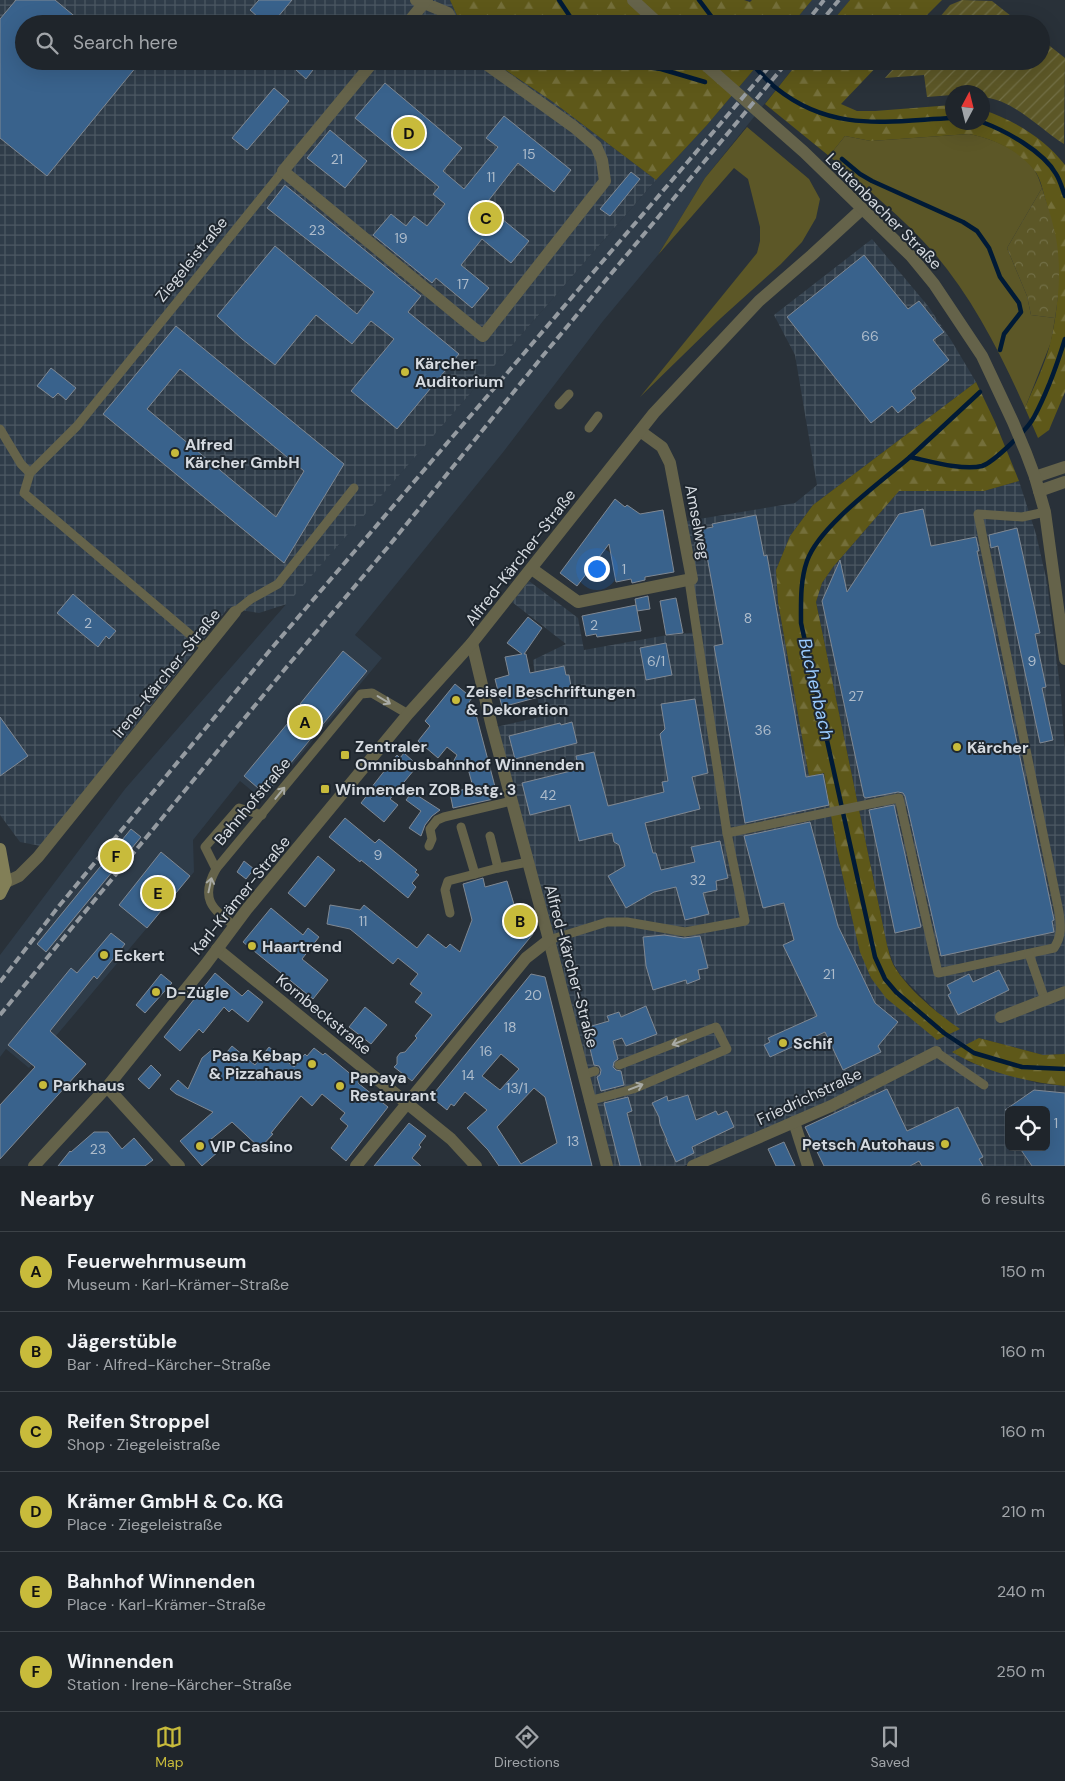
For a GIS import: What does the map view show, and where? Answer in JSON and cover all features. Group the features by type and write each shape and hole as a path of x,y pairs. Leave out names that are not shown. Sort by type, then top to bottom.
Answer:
{"main road":[{"path":"0,850 3,888"}],"street":[{"path":"633,0 649,15"},
{"path":"413,15 422,1 449,15"},
{"name":"Ziegeleistraße","path":"283,171 367,70"},
{"path":"283,171 483,336 605,181 602,160 596,146 574,127 495,70"},
{"name":"Leutenbacher Straße","path":"711,70 781,131 911,256 934,284 982,356 1026,453 1045,512 1065,659"},
{"name":"Alfred-Kärcher-Straße","path":"607,1166 589,1101 589,1073 549,940 472,643 640,431 682,382 759,301 812,256 862,209"},
{"name":"Amselweg","path":"532,569 578,602 692,579 670,463 662,447 640,431"},
{"path":"1035,477 1065,467"},
{"path":"1038,491 1065,482"},
{"name":"Irene-Kärcher-Straße","path":"3,888 31,866 207,650 235,612"},
{"name":"Karl-Krämer-Straße","path":"34,1166 107,1087 247,909 408,714 472,643"},
{"path":"356,1166 526,958 549,940"},
{"name":"Kornbeckstraße","path":"217,949 451,1140 476,1166"},
{"path":"1002,1017 1065,992"},
{"name":"Friedrichstraße","path":"692,1166 831,1106 936,1052"},
{"path":"107,1087 180,1166"},
{"path":"794,1122 808,1166"}],"lane":[{"name":"Ziegeleistraße","path":"30,472 77,426 283,171"},
{"path":"560,405 569,394"},
{"path":"589,428 598,416"},
{"path":"0,429 21,464 30,472 24,493 207,650"},
{"name":"Irene-Kärcher-Straße","path":"235,612 251,599 278,584 354,488"},
{"path":"727,833 900,798 938,973 1054,948 1059,941 1062,929 978,514 1022,517 1045,512"},
{"path":"549,940 607,922 627,922 685,932 745,921 727,833 689,580"},
{"name":"Bahnhofstraße","path":"235,926 218,914 212,907 208,893 210,880 216,869 361,694 372,693 408,714"},
{"path":"430,846 432,839 430,828 437,820 512,801"},
{"path":"216,869 206,847 239,808 262,815"},
{"path":"461,827 475,874"},
{"path":"490,836 498,868"},
{"path":"450,914 445,890 448,881 528,862"},
{"path":"1029,954 1044,1000"},
{"path":"589,1101 633,1089 727,1049 716,1027 619,1065"},
{"path":"936,1052 984,1085"}],"shaded area":[{"name":"Alfred Kärcher GmbH","path":"0,0 450,0 457,15 15,15 15,70 505,70 553,102 656,180 287,604 259,613 228,608 41,846 20,842 0,815"},
{"path":"812,0 850,0 838,15 800,15"},
{"path":"753,70 792,70 705,178 658,255 603,321 504,451 355,635 382,658 263,800 240,781 193,840 194,872 29,1068 6,1049 0,1057 0,955 125,789 656,180 707,125"},
{"path":"872,239 928,306 976,382 813,505 790,536 776,570 778,602 809,775 824,773 836,846 852,918 871,978 960,1030 939,1014 901,976 893,963 887,945 816,602 822,583 833,567 899,491 984,491 1019,481 1036,534 1047,582 1061,695 1065,753 1065,1054 1043,1055 979,1038 966,1061 1037,1083 1065,1086 1065,1166 855,1166 830,1103 684,1166 613,1166 496,727 540,717 533,660 566,644 512,602 529,581 578,618 584,650 662,636 699,632 681,522 795,503 817,485 795,355 774,315"}],"green space":[{"path":"450,0 744,0 750,2 752,0 812,0 800,15 457,15"},
{"path":"850,0 942,0 927,15 838,15"},
{"path":"962,0 992,1 1010,15 942,15 950,5"},
{"path":"1050,46 1065,58 1064,144 1016,109 990,98 990,85 945,85 945,96 927,97 924,75 885,78 892,70 1050,70"},
{"path":"505,70 753,70 707,125 656,180 553,102"},
{"path":"792,70 873,70 841,104 857,111 945,106 945,130 990,130 990,112 1017,125 1038,139 1065,165 1065,392 1049,430 1038,438 1025,408 1049,349 1055,322 1058,288 1057,254 1051,219 1042,185 1028,163 1005,146 969,134 871,141 845,136 829,156 765,104"},
{"path":"747,127 809,179 820,199 816,218 802,242 781,264 721,318 640,397 757,253 760,241 760,227 748,179 734,168 658,255 705,178"},
{"path":"969,134 988,139 1016,152 1031,165 1042,188 1007,248 1027,296 1031,315 1055,318 1051,342 1025,408 1006,367 974,308 949,271 935,254 884,203 829,156 845,136 871,141"},
{"path":"1042,188 1053,224 1058,251 1059,284 1055,318 1031,315 1027,296 1007,248"},
{"path":"976,382 1019,481 984,491 899,491 833,567 822,583 816,602 891,959 899,973 914,991 960,1029 937,1040 886,998 871,978 860,952 836,846 824,773 809,776 778,602 776,570 790,536 813,505"},
{"path":"979,1038 1043,1055 1065,1054 1065,1086 1007,1075 978,1065 952,1052"}],"building":[{"path":"16,0 55,0 73,15 15,15 15,70 134,70 47,176 0,138 0,19"},
{"path":"259,0 292,0 280,15 256,15 250,10"},
{"path":"296,70 313,70 306,79"},
{"path":"385,83 462,148 443,171 464,189 498,147 486,138 504,116 571,170 554,192 518,163 485,205 529,241 511,263 482,239 461,265 489,288 472,308 436,278 432,283 373,235 391,214 406,226 414,216 427,226 445,204 433,194 439,187 355,118"},
{"path":"274,88 289,101 247,150 232,138"},
{"path":"330,130 367,161 345,188 307,158"},
{"path":"631,172 640,179 610,216 600,209"},
{"path":"285,185 421,296 408,312 459,354 397,429 351,391 394,339 371,321 352,344 316,315 275,365 217,316 275,246 357,314 374,292 267,208"},
{"path":"864,255 908,309 919,301 944,332 933,340 949,360 911,391 916,398 898,413 892,406 871,423 787,317"},
{"name":"Alfred Kärcher GmbH","path":"176,326 344,464 284,563 103,414","holes":["180,369 304,471 276,517 147,409"]},
{"path":"51,368 76,388 66,400 58,393 53,398 37,386"},
{"path":"615,499 625,507 627,505 640,514 663,510 674,572 645,577 645,580 632,583 631,579 616,582 609,544 577,586 560,573"},
{"name":"Kärcher","path":"923,509 931,546 976,537 979,551 977,551 1054,920 1052,921 1054,932 941,956 905,796 903,793 898,792 864,797 822,601 840,560 847,592 899,514"},
{"path":"756,515 764,556 767,555 806,777 823,774 829,805 745,823 714,646 723,644 702,529 713,527 712,524"},
{"path":"1017,528 1040,633 1035,634 1046,687 1042,688 1053,740 1040,743 998,546 991,548 989,535"},
{"path":"73,594 116,631 109,639 106,636 98,647 57,613"},
{"path":"648,596 650,609 637,611 635,599"},
{"path":"676,598 683,633 666,635 660,601"},
{"path":"636,605 641,631 597,637 596,634 586,636 582,616"},
{"path":"528,617 542,628 524,654 526,654 530,673 564,666 566,675 569,675 572,692 546,698 546,695 502,707 495,679 509,675 505,657 522,654 507,643"},
{"path":"666,643 672,675 646,680 640,648"},
{"path":"343,651 367,671 265,794 244,776 302,706 300,704"},
{"path":"455,684 472,698 469,702 474,707 498,798 453,808 450,793 473,787 467,765 449,769 457,755 447,747 438,758 418,741 430,726 425,721"},
{"path":"695,699 708,773 692,777 700,809 645,823 653,853 656,853 661,870 695,862 691,847 720,841 728,878 716,881 717,890 703,893 709,914 685,920 676,887 654,892 626,908 608,876 625,866 619,845 614,842 612,833 579,841 570,805 530,815 522,783 579,769 576,756 594,752 608,806 664,792 662,782 668,781 660,734 665,729 661,704"},
{"path":"0,717 28,756 0,776"},
{"path":"572,722 577,743 515,759 509,736 560,723 561,725"},
{"path":"404,753 413,761 410,766 414,770 390,799 398,805 384,822 361,803 397,755 400,758"},
{"path":"412,792 440,810 425,825 421,836 409,828 421,811 406,800"},
{"path":"894,805 921,927 895,933 869,810"},
{"path":"345,818 375,843 379,839 417,870 415,872 419,875 412,883 416,887 408,898 329,837"},
{"path":"810,822 838,926 875,1003 898,1022 878,1046 881,1052 843,1070 825,1032 770,1057 764,1045 770,1042 768,1038 817,1016 783,945 794,940 784,903 763,908 744,836"},
{"path":"131,829 141,837 46,952 37,944"},
{"path":"161,852 190,876 147,928 119,905"},
{"path":"318,856 335,870 305,907 288,893"},
{"path":"244,861 254,869 246,879 237,872"},
{"path":"483,878 485,887 507,881 516,911 526,908 533,934 412,1081 394,1067 397,1064 397,1057 400,1053 405,1052 417,1038 415,1036 432,1015 415,1002 422,993 410,984 418,974 398,958 393,964 350,929 327,924 330,905 360,910 364,905 417,948 428,934 446,948 450,944 460,952 472,920 463,884"},
{"path":"271,908 303,935 308,928 319,937 302,959 328,980 313,999 243,942"},
{"path":"111,933 125,944 97,979 94,976 50,1031 86,1064 0,1159 0,1105 35,1067 8,1045 71,968 77,973"},
{"path":"664,935 684,938 700,936 708,968 698,970 700,979 687,984 686,980 653,990 646,966 643,937"},
{"path":"999,970 1009,990 958,1015 948,995 951,993 947,985 969,974 973,982"},
{"path":"215,973 242,996 248,990 263,1002 248,1022 232,1009 229,1012 224,1007 203,1033 199,1029 180,1051 164,1037"},
{"name":"D-Zügle","path":"161,974 172,983 145,1013 136,1005"},
{"path":"531,974 545,977 592,1166 499,1166 488,1150 467,1128 487,1110 465,1092 454,1106 451,1104 447,1110 431,1097","holes":["501,1054 519,1069 500,1090 482,1076","534,1088 545,1097 557,1143 521,1164 497,1127"]},
{"path":"646,1006 657,1034 626,1046 622,1038 613,1041 618,1059 614,1062 613,1067 621,1071 624,1085 601,1091 597,1077 600,1075 601,1070 599,1066 594,1065 585,1028 609,1021 607,1016 619,1012 621,1017"},
{"path":"365,1007 387,1025 371,1044 349,1027"},
{"path":"232,1046 255,1065 269,1047 294,1067 305,1054 307,1056 314,1048 323,1055 325,1053 388,1107 346,1161 331,1148 348,1126 340,1119 345,1113 322,1094 312,1106 301,1096 271,1133 273,1134 260,1148 232,1122 210,1140 219,1151 202,1166 180,1141 213,1112 176,1094 170,1089 178,1080 188,1089 202,1058 214,1048 222,1058"},
{"path":"151,1065 161,1075 149,1089 138,1079"},
{"path":"887,1089 907,1131 958,1107 983,1157 979,1159 983,1166 922,1166 919,1161 910,1166 824,1166 805,1127"},
{"path":"1034,1090 1065,1093 1065,1166 1032,1166 1022,1151 1050,1151 1050,1106 1011,1106"},
{"path":"688,1095 696,1120 716,1111 718,1115 727,1111 734,1127 692,1147 694,1153 676,1162 652,1103 667,1096 668,1101"},
{"path":"628,1097 632,1111 627,1113 641,1166 620,1166 604,1103"},
{"path":"409,1123 426,1136 419,1145 421,1147 412,1158 421,1166 374,1166"},
{"path":"94,1132 108,1132 122,1149 134,1138 153,1160 145,1166 58,1166 70,1151"},
{"path":"784,1142 795,1166 776,1166 768,1149"}],"waterway":[{"path":"559,0 569,15"},
{"name":"Buchenbach","path":"699,0 710,15"},
{"path":"664,70 705,82"},
{"name":"Buchenbach","path":"758,70 772,85 797,102 818,112 839,118 883,122 945,118"},
{"name":"Buchenbach","path":"990,126 1013,136 1042,157 1060,181 1065,196"},
{"path":"842,159 872,181 963,222 977,231 989,248 1000,277 1019,303 1021,312 1004,334 1000,350"},
{"name":"Buchenbach","path":"1065,339 1051,379 1034,417 1018,437 1002,452 982,466 974,467 946,465 910,457 837,519 824,534 807,561 802,584 801,608 801,623 875,957 885,979 896,992 944,1033 974,1053 1022,1067 1065,1069"},
{"path":"910,457 980,392"}],"railway":[{"path":"812,15 824,0"},
{"path":"826,15 839,0"},
{"path":"0,982 59,906 271,649 766,70"},
{"path":"0,1015 781,70"}],"place":[{"name":"Krämer GmbH & Co. KG","path":"409,133"},
{"name":"Reifen Stroppel","path":"486,218"},
{"name":"Kärcher Auditorium","path":"405,372"},
{"name":"Alfred Kärcher GmbH","path":"175,453"},
{"name":"Zeisel Beschriftungen & Dekoration","path":"456,700"},
{"name":"Feuerwehrmuseum","path":"305,722"},
{"name":"Kärcher","path":"957,747"},
{"name":"Zentraler Omnibusbahnhof Winnenden","path":"345,755"},
{"name":"Winnenden ZOB Bstg. 3","path":"325,789"},
{"name":"Winnenden","path":"116,856"},
{"name":"Bahnhof Winnenden","path":"158,893"},
{"name":"Jägerstüble","path":"520,921"},
{"name":"Haartrend","path":"252,946"},
{"name":"Eckert","path":"104,955"},
{"name":"D-Zügle","path":"156,992"},
{"name":"Schif","path":"783,1043"},
{"name":"Pasa Kebap & Pizzahaus","path":"312,1064"},
{"name":"Parkhaus","path":"43,1085"},
{"name":"Papaya Restaurant","path":"340,1086"},
{"name":"Petsch Autohaus","path":"945,1144"},
{"name":"VIP Casino","path":"200,1146"}]}
